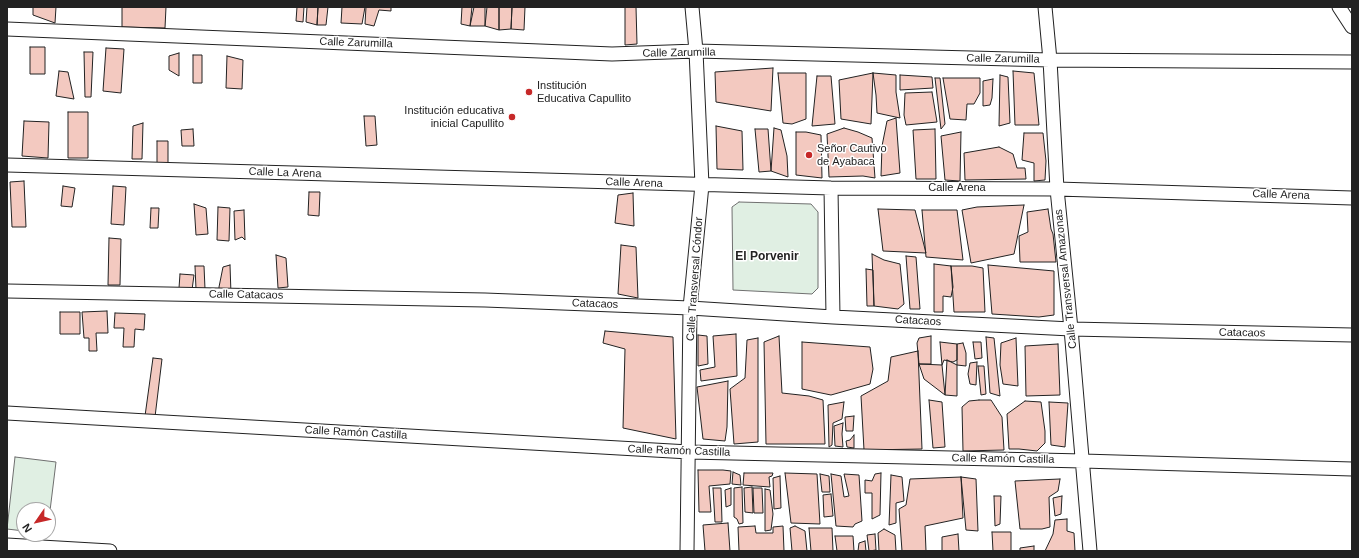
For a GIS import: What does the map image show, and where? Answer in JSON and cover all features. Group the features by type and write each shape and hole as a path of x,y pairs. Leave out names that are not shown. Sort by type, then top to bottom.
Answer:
{"street":[{"name":"Calle Transversal Cóndor","path":"687,551 690,308 702,185 696,51 692,7"},
{"name":"Calle Transversal Amazonas","path":"1045,7 1050,60 1057,189 1072,329 1090,551"},
{"path":"1339,7 1352,27"},
{"name":"Calle Zarumilla","path":"7,29 612,54 696,51 1050,60 1352,62"},
{"name":"Calle La Arena","path":"7,165 563,181"},
{"name":"Calle Arena","path":"563,181 831,188 1057,189 1352,198"},
{"path":"831,188 833,317"},
{"name":"Calle Catacaos","path":"7,291 485,300"},
{"name":"Catacaos","path":"485,300 690,308 1072,329 1352,335"},
{"name":"Calle Ramón Castilla","path":"7,413 689,452 1352,469"},
{"path":"7,545 110,551"}],"green space":[{"path":"739,202 811,204 818,212 818,288 812,294 733,290 732,207"},
{"path":"15,457 56,462 51,502 16,502 16,530 7,529"}],"building":[{"path":"33,7 56,7 55,23 33,15"},
{"path":"122,7 166,7 165,28 122,27"},
{"path":"297,7 304,7 303,22 296,21"},
{"path":"307,7 318,7 317,25 306,22"},
{"path":"318,7 328,7 326,25 317,25"},
{"path":"342,7 365,7 362,24 341,23"},
{"path":"366,7 391,7 391,11 379,10 374,26 365,24"},
{"path":"462,7 472,7 470,26 461,24"},
{"path":"474,7 485,7 485,26 470,26"},
{"path":"487,7 499,7 499,30 485,26"},
{"path":"499,7 512,7 511,29 499,30"},
{"path":"512,7 525,7 524,30 511,29"},
{"path":"625,7 636,7 637,44 625,45"},
{"path":"30,47 45,47 45,74 30,74"},
{"path":"106,48 124,49 121,93 103,91"},
{"path":"84,52 93,52 91,97 85,97"},
{"path":"179,53 179,76 169,70 169,56"},
{"path":"193,55 202,55 202,83 193,83"},
{"path":"227,56 243,60 242,89 226,88"},
{"path":"773,68 771,111 716,102 715,72"},
{"path":"59,71 68,72 74,99 56,96"},
{"path":"1013,71 1034,73 1039,125 1015,125"},
{"path":"778,73 806,73 806,119 792,124 783,123"},
{"path":"873,73 871,124 841,119 839,80"},
{"path":"873,73 896,75 896,92 900,118 877,113"},
{"path":"900,75 932,77 933,88 900,90"},
{"path":"1000,75 1008,77 1010,123 999,126"},
{"path":"817,76 831,76 835,124 812,126"},
{"path":"935,78 940,78 945,124 941,129"},
{"path":"943,78 980,78 980,93 974,104 967,104 966,120 950,119"},
{"path":"993,79 990,105 983,106 983,81"},
{"path":"932,92 937,122 906,125 904,115 905,93"},
{"path":"68,112 88,112 88,158 68,158"},
{"path":"364,116 375,116 377,145 366,146"},
{"path":"896,118 900,173 881,176 882,146 887,121"},
{"path":"24,121 49,122 48,158 22,156"},
{"path":"143,123 142,159 132,159 133,126"},
{"path":"716,126 742,131 743,170 717,169"},
{"path":"774,128 781,130 787,156 788,177 771,171"},
{"path":"844,128 872,138 875,178 863,176 829,177 827,134"},
{"path":"193,129 194,146 182,146 181,130"},
{"path":"755,129 768,129 771,171 759,172"},
{"path":"935,129 936,179 916,179 913,130"},
{"name":"Señor Cautivo de Ayabaca","path":"796,132 821,135 822,178 796,175"},
{"path":"961,132 960,181 945,180 941,136"},
{"path":"1024,133 1043,133 1046,161 1045,180 1034,181 1034,163 1022,160"},
{"path":"157,141 168,141 168,165 157,166"},
{"path":"999,147 1013,154 1017,168 1025,168 1026,179 965,180 964,153"},
{"path":"24,181 26,227 12,227 10,182"},
{"path":"63,186 75,188 72,207 61,206"},
{"path":"113,186 126,187 124,225 111,224"},
{"path":"309,192 320,192 319,216 308,215"},
{"path":"633,193 634,226 615,223 618,195"},
{"path":"194,204 206,208 208,234 196,235"},
{"path":"1024,205 1014,254 971,263 962,210 977,207"},
{"path":"218,207 230,208 229,241 217,240"},
{"path":"151,208 159,208 158,228 150,228"},
{"path":"878,209 915,210 926,253 883,251"},
{"path":"1048,209 1053,234 1056,262 1020,262 1019,236 1028,232 1027,212"},
{"path":"244,210 245,240 242,237 235,240 234,211"},
{"path":"922,210 957,210 963,260 926,257"},
{"path":"109,238 121,239 120,285 108,285"},
{"path":"621,245 636,247 638,298 618,294"},
{"path":"872,254 884,260 900,264 904,304 898,309 874,306"},
{"path":"276,255 286,258 288,287 278,288"},
{"path":"906,256 916,257 920,309 910,309"},
{"path":"934,264 951,266 953,287 951,297 943,296 943,312 934,312"},
{"path":"230,265 231,294 219,294 223,267"},
{"path":"988,265 1054,271 1054,315 1039,317 992,314"},
{"path":"195,266 204,266 205,289 196,289"},
{"path":"951,266 972,266 983,268 985,312 954,312"},
{"path":"866,269 873,270 874,306 867,306"},
{"path":"180,274 194,275 192,290 179,288"},
{"path":"107,311 108,333 96,333 97,351 89,351 89,338 84,338 82,312"},
{"path":"60,312 80,312 80,334 60,334"},
{"path":"115,313 145,314 144,330 135,329 134,347 123,347 124,328 114,328"},
{"path":"605,331 673,337 676,439 623,428 625,349 603,343"},
{"path":"736,334 737,376 701,381 700,370 715,367 713,336"},
{"path":"698,335 707,336 708,364 698,366"},
{"path":"779,336 782,393 809,396 823,400 825,444 766,444 764,342"},
{"path":"931,336 931,364 919,364 917,343 919,338"},
{"path":"986,337 994,338 1000,396 990,393"},
{"path":"758,338 758,442 734,444 730,389 745,378 747,340"},
{"path":"1016,338 1018,386 1003,384 1000,365 1001,343"},
{"path":"802,342 870,347 873,369 870,384 831,395 802,389"},
{"path":"940,342 957,344 957,360 953,362 944,360 942,365"},
{"path":"973,342 981,342 982,358 975,359"},
{"path":"963,343 966,353 966,366 957,365 957,344"},
{"path":"1058,344 1060,395 1026,396 1025,346"},
{"path":"918,351 922,449 864,450 861,396 888,381 891,357"},
{"path":"153,358 162,359 155,417 145,416"},
{"path":"947,360 957,365 957,396 945,395"},
{"path":"977,362 976,385 970,384 968,374 970,363"},
{"path":"919,364 942,365 945,395 924,379"},
{"path":"978,366 984,366 986,394 981,395"},
{"path":"728,381 727,427 725,441 703,439 697,387"},
{"path":"929,400 942,402 945,447 933,448"},
{"path":"991,400 1002,417 1004,450 963,451 962,407 969,401"},
{"path":"1025,401 1041,402 1045,443 1037,451 1009,449 1007,414"},
{"path":"844,402 842,419 833,423 832,445 829,447 828,405"},
{"path":"1049,402 1068,403 1065,447 1051,445"},
{"path":"854,416 853,431 846,431 845,417"},
{"path":"843,423 843,447 835,446 834,426"},
{"path":"854,435 854,448 847,447 846,441 850,440"},
{"path":"698,470 731,471 730,484 709,486 711,512 699,512"},
{"path":"733,472 740,475 741,485 732,484"},
{"path":"744,473 773,473 772,476 769,477 770,487 743,485"},
{"path":"785,473 817,474 820,524 791,523"},
{"path":"881,473 880,515 872,519 872,493 865,493 865,480 872,481 875,474"},
{"path":"820,474 829,476 830,492 822,492"},
{"path":"831,474 841,476 844,497 849,496 844,474 859,475 862,521 855,524 853,527 836,526"},
{"path":"891,475 902,477 904,501 896,503 896,523 889,525"},
{"path":"780,476 781,508 774,509 773,478"},
{"path":"961,477 963,518 925,526 926,551 902,551 899,509 906,505 910,479"},
{"path":"961,477 976,479 978,531 966,530"},
{"path":"1060,479 1058,491 1049,497 1050,527 1042,529 1020,529 1015,481"},
{"path":"742,487 743,523 739,524 737,519 734,517 734,488"},
{"path":"752,487 753,513 745,512 744,488"},
{"path":"713,488 721,488 722,522 715,522"},
{"path":"731,488 731,505 726,507 725,490"},
{"path":"753,488 762,488 763,513 754,513"},
{"path":"765,489 770,490 773,514 771,530 765,531"},
{"path":"831,494 833,516 824,517 823,495"},
{"path":"994,496 1001,496 1000,524 995,526"},
{"path":"1062,496 1061,514 1055,516 1053,498"},
{"path":"1067,519 1067,531 1074,533 1075,551 1045,551 1053,534 1055,520"},
{"path":"728,523 730,551 705,551 703,525"},
{"path":"755,526 756,533 773,533 773,527 783,526 784,551 739,551 738,527"},
{"path":"795,526 805,531 807,551 792,551 790,528"},
{"path":"809,528 832,528 833,551 811,551"},
{"path":"884,529 895,535 896,551 879,551 878,533"},
{"path":"992,532 1011,532 1011,551 993,551"},
{"path":"875,534 876,550 869,551 867,535"},
{"path":"958,534 959,551 942,551 942,537"},
{"path":"835,536 853,536 854,551 837,551"},
{"path":"865,541 866,551 858,551 859,543"},
{"path":"1034,546 1034,551 1020,551 1020,548"}],"place":[{"name":"Institución Educativa Capullito","path":"529,92"},
{"name":"Institución educativa inicial Capullito","path":"512,117"},
{"name":"Señor Cautivo de Ayabaca","path":"809,155"}],"district":[{"name":"El Porvenir","path":"767,257"}]}
